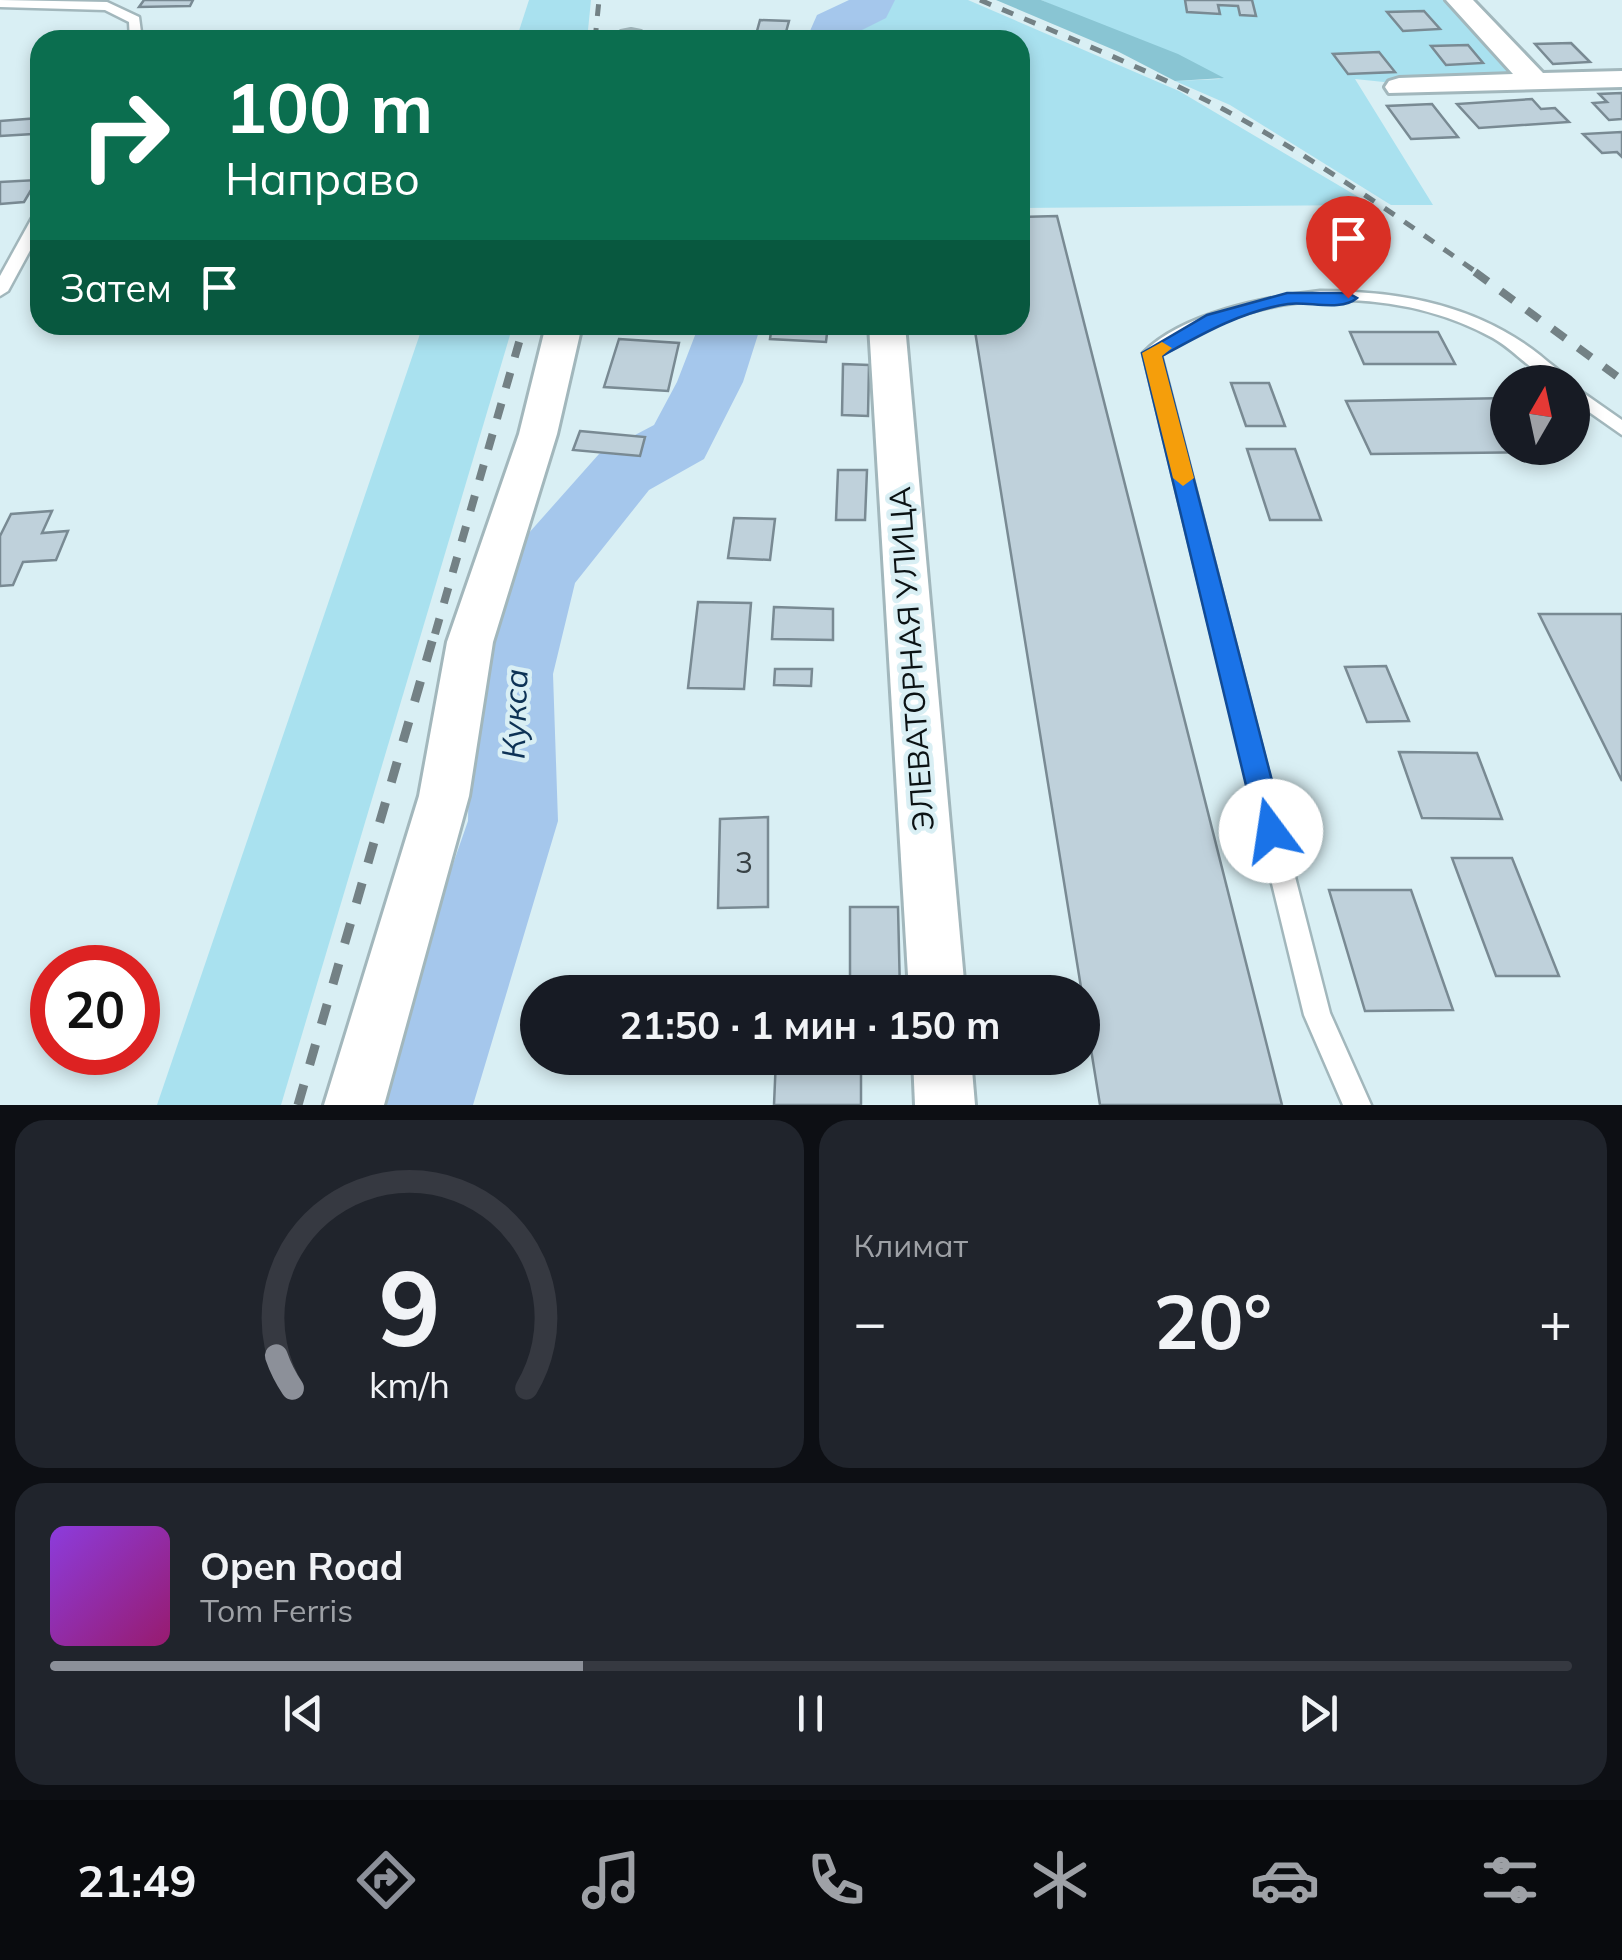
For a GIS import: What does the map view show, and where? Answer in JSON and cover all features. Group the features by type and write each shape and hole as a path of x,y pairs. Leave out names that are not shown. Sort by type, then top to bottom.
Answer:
{"street":[{"path":"1459,0 1535,82"},
{"path":"1398,87 1622,80"},
{"path":"354,1105 444,796 470,642 538,434 562,335"},
{"name":"ЭЛЕВАТОРНАЯ УЛИЦА","path":"888,335 936,975"},
{"path":"943,1075 945,1105"}],"lane":[{"path":"0,3 107,6 135,20 136,30"},
{"path":"0,292 30,236"},
{"path":"1357,1105 1316,1015 1152,353 1213,320 1287,298 1378,298 1438,309 1500,335 1540,365"},
{"path":"1590,405 1622,429"}],"shaded area":[{"path":"529,0 591,0 588,30 519,30"},
{"path":"881,0 968,0 1179,91 1372,205 1030,208 1030,30 850,30 852,25 875,14"},
{"path":"996,0 1041,0 1178,54 1224,78 1175,81 1119,52"},
{"path":"1041,0 1451,0 1521,78 1403,84 1355,79 1433,205 1391,205 1230,105 1175,81 1221,79"},
{"path":"420,335 510,335 281,1105 157,1105"}],"building":[{"path":"144,0 193,0 190,6 139,7"},
{"path":"1185,0 1252,0 1256,16 1240,15 1238,6 1218,5 1220,14 1187,12"},
{"path":"1424,11 1440,29 1403,31 1387,12"},
{"path":"760,20 789,21 787,30 757,30"},
{"path":"1571,43 1590,62 1553,64 1535,44"},
{"path":"1468,45 1483,63 1446,65 1431,46"},
{"path":"1379,52 1395,72 1348,74 1333,54"},
{"path":"1622,93 1622,119 1609,120 1593,103 1607,102 1599,94"},
{"path":"1532,99 1541,109 1555,108 1569,122 1479,128 1457,104"},
{"path":"1432,104 1458,137 1411,139 1387,106"},
{"path":"30,119 30,134 0,136 0,121"},
{"path":"1622,132 1622,157 1617,152 1602,153 1583,134"},
{"path":"30,180 30,192 24,202 0,204 0,182"},
{"path":"1057,216 1282,1105 1100,1105 1095,1075 1100,1075 1100,975 1079,975 976,335 1030,335 1030,217"},
{"path":"1350,332 1438,332 1455,364 1364,364"},
{"path":"771,335 827,335 826,342 770,339"},
{"path":"619,339 679,343 668,391 604,387"},
{"path":"843,364 869,365 868,416 842,415"},
{"path":"1231,383 1269,383 1285,426 1246,426"},
{"path":"1490,398 1490,453 1371,454 1346,401"},
{"path":"580,431 645,437 640,456 573,450"},
{"path":"1247,449 1295,449 1321,520 1270,520"},
{"path":"838,470 867,470 865,520 836,520"},
{"path":"52,511 42,533 68,531 56,560 23,562 13,585 0,586 0,536 11,514"},
{"path":"734,518 775,519 770,560 728,558"},
{"path":"698,602 751,603 744,689 688,688"},
{"path":"774,607 833,609 833,640 772,639"},
{"path":"1539,614 1622,614 1622,781"},
{"path":"1386,666 1409,721 1367,722 1345,667"},
{"path":"775,669 812,669 811,686 774,685"},
{"path":"1399,752 1477,753 1502,819 1422,818"},
{"path":"768,817 768,907 718,908 720,819"},
{"path":"1452,858 1512,858 1559,976 1496,976"},
{"path":"1329,890 1411,890 1453,1010 1365,1011"},
{"path":"850,907 898,907 900,975 850,975"},
{"path":"775,1075 861,1075 861,1105 774,1105"}],"waterway":[{"name":"Кукса","path":"833,30 834,25 870,8 872,0"},
{"name":"Кукса","path":"421,1105 513,821 512,674 539,573 624,472 680,442 710,382 726,335"}],"railway":[{"path":"596,30 599,0"},
{"path":"980,0 1223,109 1353,187 1479,274"},
{"path":"1475,272 1622,380"},
{"path":"435,634 521,335"},
{"path":"298,1105 435,631"}],"slow traffic":[{"path":"1162,348 1152,353 1183,478"}],"route":[{"path":"1271,831 1152,353 1213,320 1287,298 1348,298"}]}
